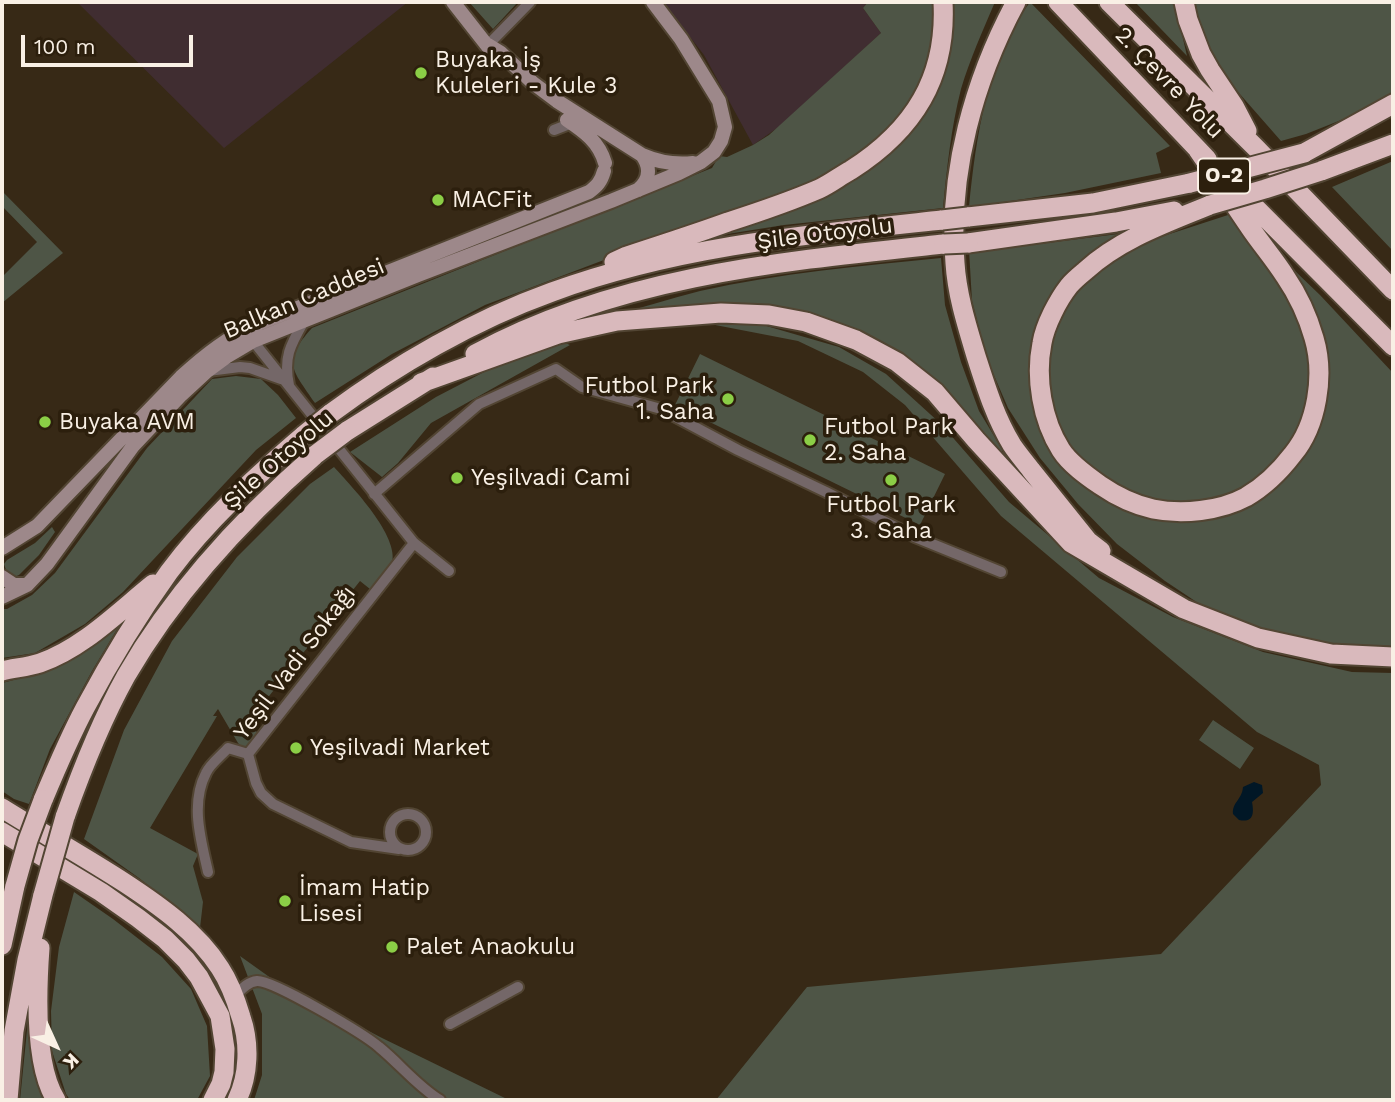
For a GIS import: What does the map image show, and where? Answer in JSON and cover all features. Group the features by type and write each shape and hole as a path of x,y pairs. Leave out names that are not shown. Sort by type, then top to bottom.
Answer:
{"highway":[{"path":"553,292 627,256 774,207 821,188 870,158 911,118 934,75 944,24 943,2"},
{"path":"1016,2 1000,32 982,79 968,124 958,173 954,207 955,264 964,318 990,402 1013,445 1088,541 1130,578"},
{"name":"2. Çevre Yolu","path":"1058,2 1198,150 1393,346"},
{"name":"2. Çevre Yolu","path":"1109,2 1256,148 1393,290"},
{"path":"1184,2 1201,54 1234,106 1256,148"},
{"path":"1304,153 1393,104"},
{"path":"1304,153 1350,138 1393,118"},
{"path":"1198,150 1252,232 1286,276 1303,308 1315,341 1318,360 1317,397 1307,430 1297,450 1265,484 1245,497 1216,508 1182,512 1153,509 1114,495 1087,476 1062,452 1052,432 1039,380 1042,341 1055,309 1070,285 1094,262 1129,239 1210,205 1265,189 1321,171 1393,144"},
{"name":"Şile Otoyolu","path":"3,937 28,840 43,800 84,708 131,627 171,570 219,513 304,435 388,373 511,309 553,292 668,259 831,232 1093,203 1190,183 1304,153"},
{"name":"Şile Otoyolu","path":"8,1100 14,1031 43,895 65,817 90,748 107,711 151,635 193,579 271,495 315,455 347,431 421,383 525,328 567,312 642,290 771,264 968,243 1116,222 1210,205"},
{"path":"421,383 558,334 617,321 721,313 769,315 806,322 856,340 897,362 935,392 1071,543 1184,609 1258,638 1331,654 1393,657"},
{"path":"2,671 40,663 69,649 100,628 171,570"},
{"path":"2,807 106,870 175,918 205,949 220,968 235,996 244,1024 247,1044 246,1070 237,1100"},
{"path":"2,832 101,892 138,918 186,960 220,1016 225,1049 224,1072 213,1100"},
{"path":"43,895 38,970 39,1033 46,1078 56,1100"}],"street":[{"path":"453,2 497,60 520,83 550,109 594,140 603,153 608,184 612,188 624,193 634,192 646,181 646,161 639,153 557,102 501,53 488,45"},
{"path":"488,45 530,2"},
{"name":"Balkan Caddesi","path":"2,597 27,585 47,565 133,446 181,395 249,335 304,321 634,192 701,162 714,152 725,127 719,101 681,39 653,2"},
{"path":"554,130 572,123"},
{"path":"605,167 615,152 622,149 664,163 701,162"},
{"name":"Balkan Caddesi","path":"2,555 8,545 37,526 181,377 213,349 589,192 602,180 605,167"},
{"path":"287,384 287,355 304,321"},
{"path":"249,335 414,543 449,571"},
{"path":"207,371 250,368 287,384"},
{"path":"374,494 479,404 556,369 582,387 661,409 915,537 1000,572"},
{"name":"Yeşil Vadi Sokağı","path":"399,849 351,842 272,804 256,783 248,754 414,543"},
{"path":"2,577 14,585 27,585"},
{"path":"208,872 198,828 198,798 206,771 228,748 248,754"},
{"path":"235,996 248,984 258,981 275,987 334,1018 378,1046 440,1100"},
{"path":"450,1024 518,987"}],"shaded area":[{"path":"77,2 408,2 224,148"},
{"path":"663,2 868,2 863,8 881,33 780,126 753,145 704,55"}],"green space":[{"path":"469,2 518,2 493,29"},
{"path":"868,2 935,2 933,53 907,113 867,153 821,182 670,235 485,305 392,354 315,403 300,382 293,366 293,358 296,349 312,328 712,168 719,156 727,157 769,135 881,33 863,8"},
{"path":"952,2 995,2 961,89 952,133 943,208 784,225 721,235 719,233 832,189 921,116"},
{"path":"1030,2 1170,146 1156,153 1161,173 1065,193 969,207 975,153 986,99 1003,48"},
{"path":"1135,2 1177,2 1187,56"},
{"path":"1195,2 1393,2 1393,93 1379,105 1281,141 1224,76 1202,33"},
{"path":"1393,161 1393,251 1332,187"},
{"path":"2,191 63,253 2,303 2,277 37,242 2,206"},
{"path":"1228,215 1266,265 1303,326 1311,356 1311,382 1306,411 1295,441 1276,463 1249,487 1210,503 1170,504 1135,498 1108,483 1073,450 1058,421 1047,384 1050,345 1069,302 1099,270 1145,242"},
{"path":"1126,233 1084,259 1054,293 1033,402 1093,490 1124,510 1165,520 1233,510 1322,410 1292,273 1295,271 1393,373 1393,648 1335,647 1244,625 1213,613 1117,544 1078,504 1040,458 1008,408 987,359 972,301 969,250"},
{"path":"941,258 945,305 961,362 979,411 1002,449 1002,455 934,378 901,352 864,332 813,315 606,317 700,291 760,279"},
{"path":"710,324 763,325 839,347 886,374 941,424 1009,502 1099,578 1173,617 1263,652 1352,672 1393,673 1393,1100 716,1100 807,987 1161,954 1321,785 1319,765 1257,732 1001,516 905,405 863,372 798,341"},
{"path":"563,342 570,345 431,423 398,463 382,477 350,452 436,397 509,359"},
{"path":"700,354 945,474 920,525 675,405"},
{"path":"236,376 261,379 296,418 256,450 123,592 85,624 35,653 2,658 2,609 7,609 32,595 55,573 147,448 212,379"},
{"path":"334,467 382,526 393,553 392,564 375,593 360,581 247,724 262,736 248,754 238,743 218,709 213,716 217,716 150,828 198,854 193,866 203,902 200,928 139,878 84,839 124,730 172,641 237,557 310,484"},
{"path":"52,527 55,532 39,555 19,575 10,576 4,564 7,560 35,543"},
{"path":"122,621 50,749 29,804 14,799 2,791 2,683 41,673 81,654"},
{"path":"1213,720 1254,748 1240,769 1199,740"},
{"path":"74,892 162,957 191,989 207,1026 210,1076 197,1100 70,1100 66,1094 52,1051 51,1011 59,947"},
{"path":"240,956 275,981 380,1037 509,1100 254,1100 262,1075 262,1014"},
{"path":"29,1010 33,1071 43,1100 20,1100"}],"water":[{"path":"1254,782 1262,785 1263,793 1252,802 1253,813 1250,819 1239,820 1233,814 1234,807 1243,787"}],"place":[{"name":"Buyaka İş Kuleleri - Kule 3","path":"421,73"},
{"name":"MACFit","path":"438,200"},
{"name":"Futbol Park 1. Saha","path":"728,399"},
{"name":"Buyaka AVM","path":"45,422"},
{"name":"Futbol Park 2. Saha","path":"810,440"},
{"name":"Yeşilvadi Cami","path":"457,478"},
{"name":"Futbol Park 3. Saha","path":"891,480"},
{"name":"Yeşilvadi Market","path":"296,748"},
{"name":"İmam Hatip Lisesi","path":"285,901"},
{"name":"Palet Anaokulu","path":"392,947"}]}
